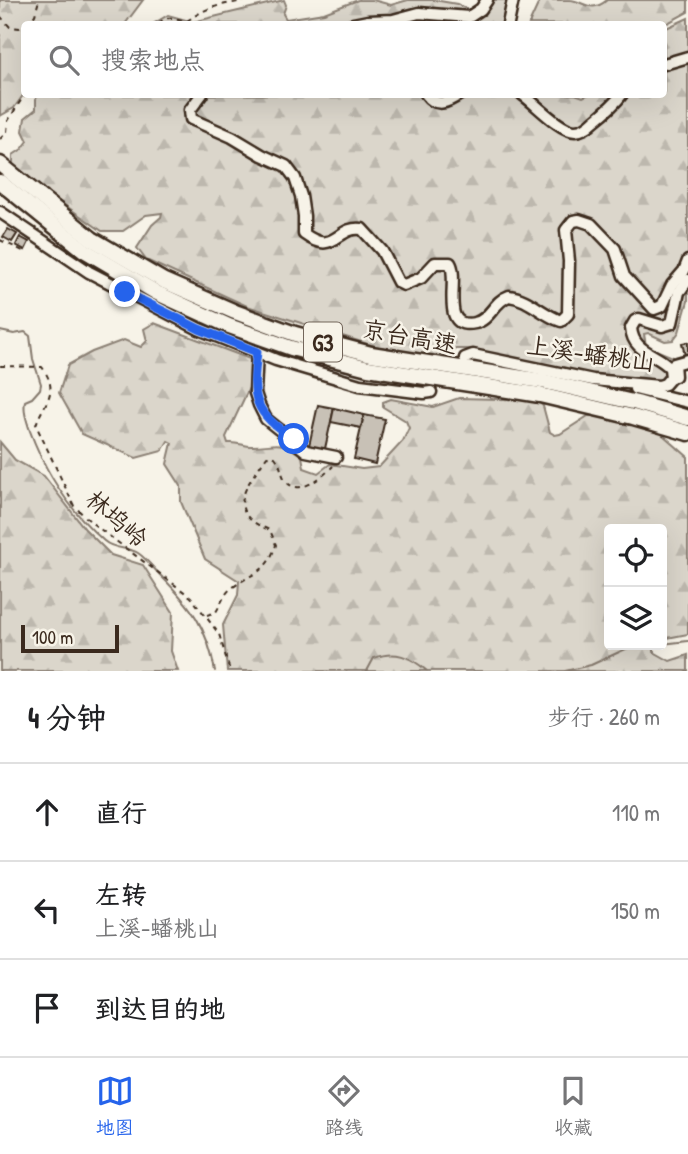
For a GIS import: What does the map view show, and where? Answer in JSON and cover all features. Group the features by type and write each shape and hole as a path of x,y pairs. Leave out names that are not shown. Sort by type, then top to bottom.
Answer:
{"highway":[{"name":"京台高速","path":"0,164 92,239 164,281 235,312 295,334 371,354 542,381 688,418"},
{"name":"京台高速","path":"0,182 84,250 157,293 291,348 368,368 540,395 688,433"}],"street":[{"path":"368,21 393,20 419,13 469,16 481,9 488,0"},
{"path":"509,21 513,0"},
{"path":"667,63 688,57"},
{"name":"上溪-蟠桃山","path":"199,98 190,110 191,119 232,136 289,170 302,195 304,234 317,243 328,243 352,228 362,229 382,251 398,282 404,285 421,278 435,263 450,263 454,271 452,308 462,323 478,322 485,318 500,301 509,296 522,300 549,316 565,320 568,314 566,230 573,221 591,224 615,248 624,275 654,309 662,306 688,261"},
{"path":"429,98 432,102 439,103 449,102 454,98"},
{"path":"527,98 555,122 571,131 585,128 619,98"},
{"path":"0,212 89,272 199,329 257,352 360,385 431,392"},
{"name":"上溪-蟠桃山","path":"465,358 472,355 593,380 659,386 668,382 671,377 670,368 642,350 632,338 631,328 639,319 663,326 672,323 679,292 688,280"},
{"path":"257,352 255,393 258,405 267,419 306,451 335,457"},
{"path":"659,386 671,384 675,377 674,364 688,360"},
{"path":"593,380 688,402"}],"path":[{"path":"30,21 35,15 39,0"},
{"path":"161,21 172,17 187,21 220,3 250,0"},
{"path":"0,16 9,27 21,28"},
{"path":"0,139 7,132 8,121 22,98"},
{"path":"0,240 23,251"},
{"name":"林坞岭","path":"0,366 28,365 42,368 46,372 51,396 36,425 74,506 92,523 191,597 219,634 230,671"},
{"path":"206,615 216,612 229,589 263,570 271,559 276,545 270,530 254,525 244,513 242,496 267,456 275,457 282,466 284,479 292,485 304,486 324,475 333,466 335,457"}],"green space":[{"path":"0,0 143,0 127,21 21,21 21,98 14,108 0,116"},
{"path":"284,0 286,5 283,14 286,19 324,13 358,0 373,0 391,5 408,0 434,0 457,4 472,12 484,11 492,0 507,0 504,16 507,21 197,21"},
{"path":"540,0 570,0 596,6 607,0 688,0 688,12 667,23 667,21 530,21"},
{"path":"168,15 189,21 158,21"},
{"path":"688,18 688,301 679,332 673,340 665,341 648,333 644,334 646,346 673,357 676,366 676,374 669,389 657,393 599,377 470,349 455,349 448,358 443,359 374,346 247,306 146,260 137,248 162,213 146,215 123,231 102,231 13,169 13,155 28,141 23,131 25,118 36,109 36,98 667,98 667,28"},
{"path":"154,323 250,359 249,388 226,437 228,443 252,446 282,445 302,456 304,468 318,473 330,464 362,469 379,467 403,441 409,428 406,421 383,407 383,402 391,399 433,407 459,398 536,400 543,406 550,432 555,435 588,416 613,416 655,428 688,457 688,634 667,638 667,524 604,524 604,650 654,650 670,661 688,655 688,671 227,671 223,625 238,595 239,581 205,559 181,502 181,486 167,464 172,443 168,441 162,451 136,458 82,434 59,393 68,365 124,340 141,347 147,341 144,329"},
{"path":"0,442 15,460 44,476 85,529 111,555 143,565 173,612 171,651 178,671 0,671"}],"building":[{"path":"8,229 17,234 12,242 3,237"},
{"path":"20,237 29,242 25,250 16,245"},
{"path":"688,342 688,355 685,355 682,343"},
{"path":"318,405 334,408 324,453 308,450"},
{"path":"334,408 364,415 361,428 331,422"},
{"path":"364,415 385,419 375,464 354,459"}],"waterway":[{"path":"0,331 14,334 25,332 30,336 33,359 41,384 32,398 25,401 26,416 36,447 51,477 80,517 104,541 138,553 190,608 208,642 215,671"},
{"path":"667,643 688,641"},
{"path":"565,671 591,665 624,650"},
{"path":"367,671 374,658 389,655 408,658 427,671"}],"route":[{"path":"125,292 199,329 257,352 255,393 258,405 276,428 294,439"}]}
